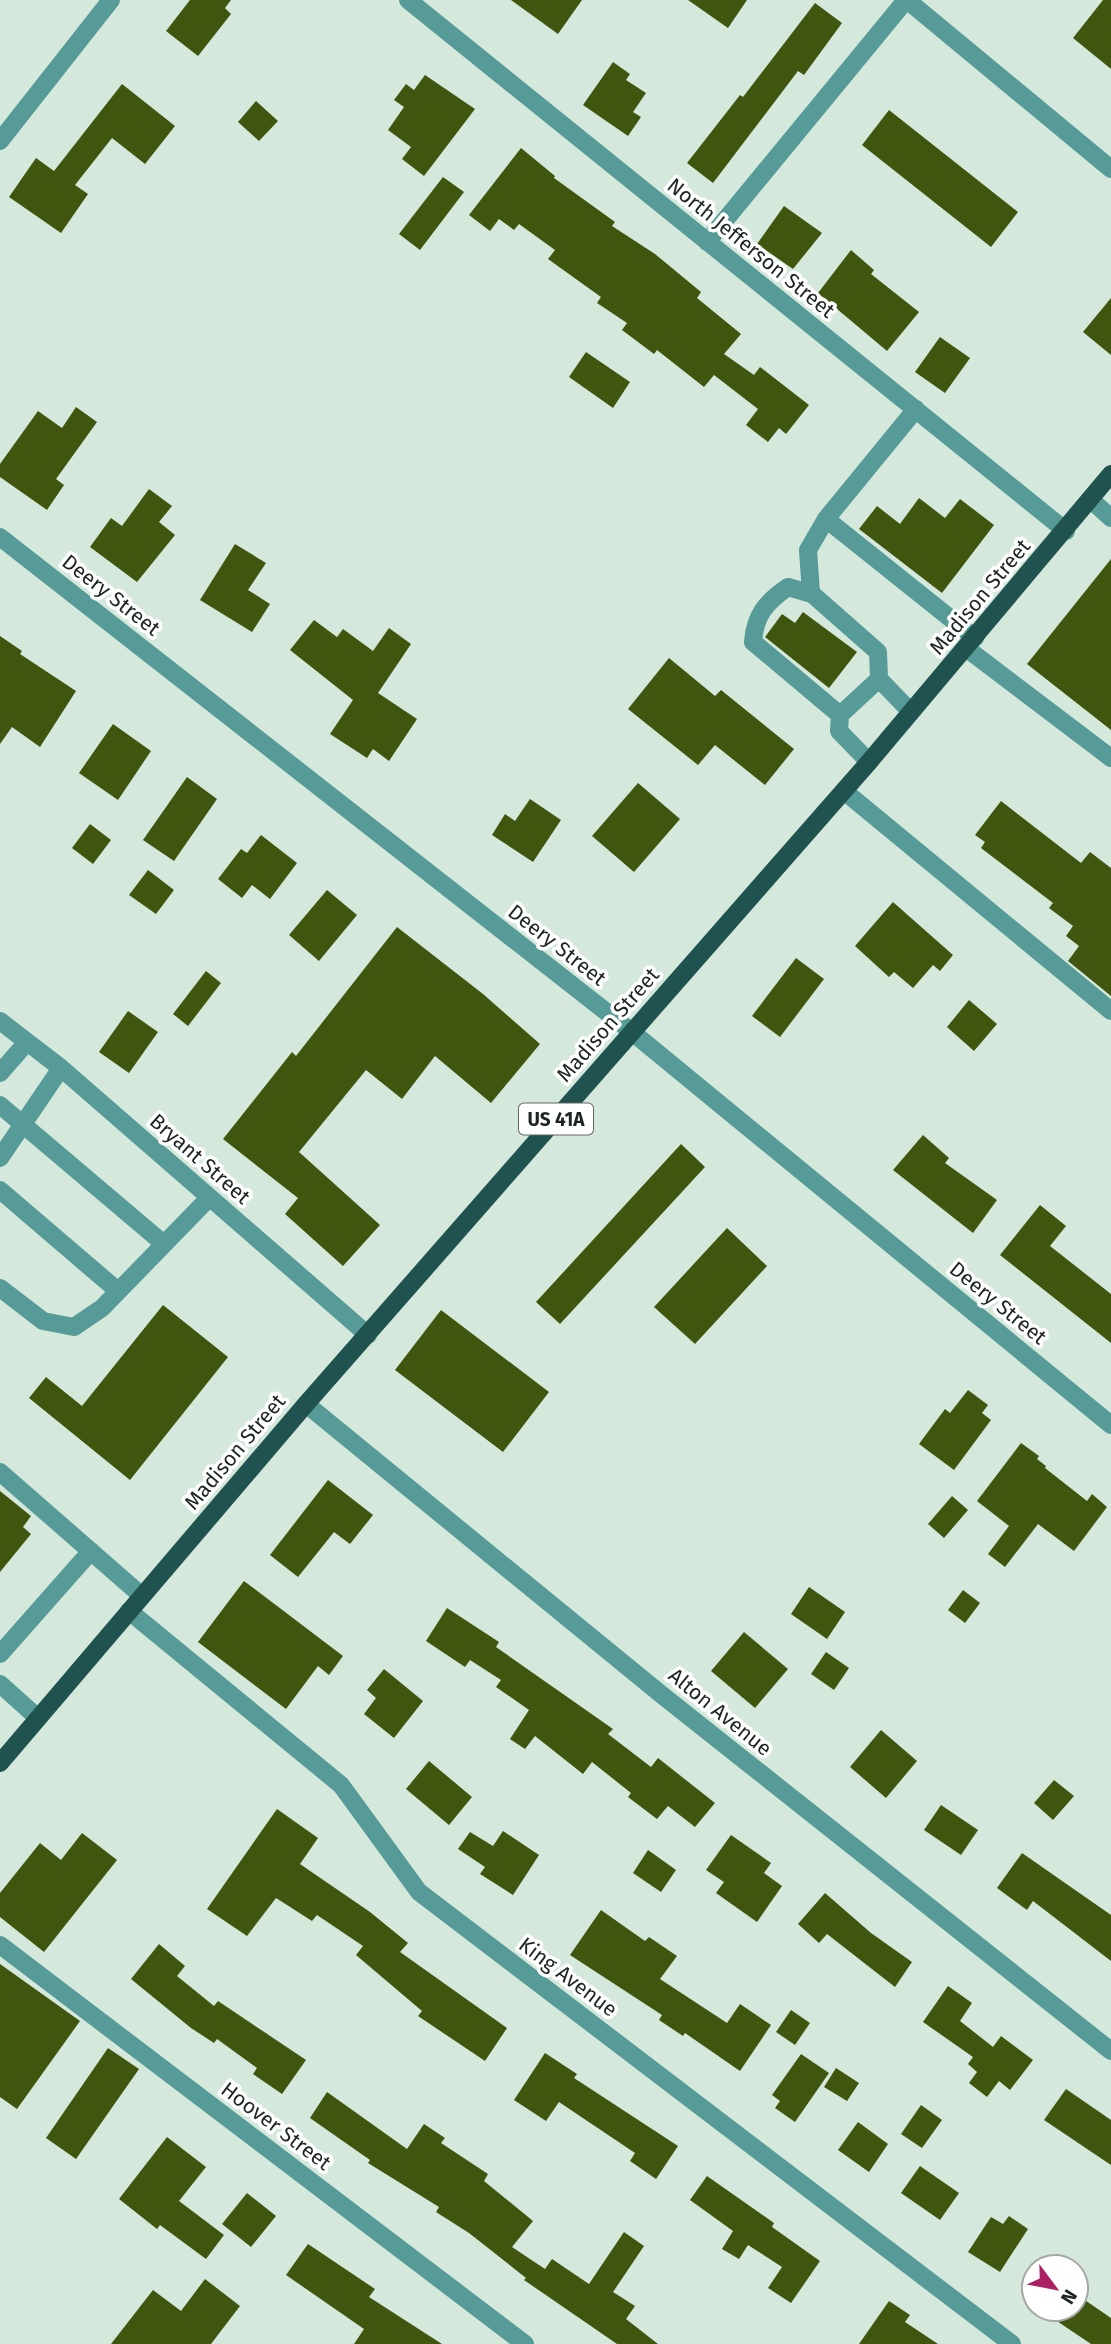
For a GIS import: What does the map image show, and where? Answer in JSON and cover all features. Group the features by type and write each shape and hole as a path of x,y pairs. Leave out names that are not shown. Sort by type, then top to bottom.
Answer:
{"main road":[{"name":"Madison Street","path":"0,1763 306,1404 869,762 1066,531 1111,474"}],"street":[{"path":"0,141 111,0"},
{"name":"North Jefferson Street","path":"408,0 1066,531"},
{"path":"707,242 907,0 1111,169"},
{"path":"812,594 808,550 826,519 916,409"},
{"path":"1090,499 1111,518"},
{"path":"826,519 1111,758"},
{"name":"Deery Street","path":"0,537 632,1032 1111,1425"},
{"path":"840,715 753,642 755,622 768,601 788,587 812,594 878,652 879,680 911,712"},
{"path":"869,762 839,731 840,715 879,680"},
{"path":"844,791 1111,1011"},
{"name":"Bryant Street","path":"0,1021 61,1068 368,1335"},
{"path":"0,1073 27,1042"},
{"path":"0,1158 61,1068"},
{"path":"0,1105 164,1244"},
{"path":"0,1190 118,1291"},
{"path":"0,1288 43,1321 74,1326 102,1308 209,1198"},
{"name":"Alton Avenue","path":"306,1404 662,1696 1111,2052"},
{"path":"0,1472 142,1596"},
{"path":"3,1646 92,1552"},
{"name":"King Avenue","path":"129,1611 341,1785 419,1892 1012,2344"},
{"path":"0,1684 38,1718"},
{"name":"Hoover Street","path":"0,1945 525,2344"}],"building":[{"path":"190,0 231,0 225,8 231,14 198,56 166,31"},
{"path":"511,0 582,0 558,34"},
{"path":"688,0 747,0 728,28"},
{"path":"1103,0 1111,0 1111,69 1073,38"},
{"path":"815,3 842,23 804,75 798,71 713,183 687,163 740,95 743,97"},
{"path":"613,62 630,74 626,80 646,93 633,112 641,117 628,136 583,105"},
{"path":"425,75 475,109 424,176 402,159 411,147 388,130 404,107 394,100 406,84 414,90"},
{"path":"122,84 175,126 145,164 112,138 75,185 88,194 61,233 9,197 36,158 54,171"},
{"path":"256,101 278,121 259,141 238,122"},
{"path":"889,110 1018,212 991,247 862,145"},
{"path":"521,148 555,176 554,178 615,222 612,226 655,254 701,292 697,298 741,334 724,354 754,375 760,367 809,405 786,434 779,428 768,442 746,425 758,409 714,375 704,387 657,350 654,354 622,330 627,323 597,303 601,297 548,259 555,250 519,224 514,230 499,219 490,231 469,215"},
{"path":"443,177 464,192 420,250 399,234"},
{"path":"784,206 822,233 793,269 757,244"},
{"path":"851,250 874,270 871,274 919,312 887,351 818,293"},
{"path":"1111,298 1111,355 1083,332"},
{"path":"940,337 970,358 945,393 915,372"},
{"path":"586,352 630,382 613,408 569,377"},
{"path":"76,407 97,422 56,479 64,485 47,510 0,477 0,464 38,411 62,428"},
{"path":"149,489 172,506 159,522 175,535 137,582 90,547 111,518 122,526"},
{"path":"919,498 945,518 960,499 994,525 942,593 859,529 877,506 900,524"},
{"path":"235,544 266,563 248,590 270,604 252,632 200,600"},
{"path":"1111,559 1111,730 1027,664"},
{"path":"803,612 857,652 829,688 765,637 782,614 795,623"},
{"path":"314,620 337,637 343,629 373,651 389,628 411,644 378,693 417,719 389,761 373,749 367,758 330,734 353,700 290,650"},
{"path":"0,636 22,651 20,654 76,691 40,747 12,727 0,744"},
{"path":"669,658 715,696 721,690 794,749 765,785 715,745 698,765 628,709"},
{"path":"113,724 151,751 118,800 79,773"},
{"path":"187,777 217,799 174,861 143,840"},
{"path":"638,783 680,819 634,872 592,836"},
{"path":"530,799 561,820 533,862 492,835 505,814 515,821"},
{"path":"1001,801 1081,863 1090,852 1111,868 1111,996 1068,961 1079,946 1066,936 1073,926 1049,908 1053,903 981,848 985,842 975,835"},
{"path":"90,824 111,840 93,864 72,848"},
{"path":"261,835 297,863 270,899 252,885 242,898 218,879 241,849 247,853"},
{"path":"148,870 174,890 156,914 129,895"},
{"path":"327,890 357,915 319,961 289,935"},
{"path":"893,902 953,955 940,971 933,965 913,988 894,972 889,977 855,946"},
{"path":"397,927 483,994 540,1044 491,1103 435,1056 402,1099 366,1070 299,1152 380,1225 343,1266 285,1214 298,1198 223,1139 292,1052 296,1056"},
{"path":"796,958 824,979 780,1037 752,1016"},
{"path":"206,971 221,983 188,1026 173,1014"},
{"path":"969,1000 997,1024 974,1051 947,1027"},
{"path":"128,1011 158,1032 129,1073 99,1052"},
{"path":"923,1135 949,1158 945,1163 997,1200 973,1233 893,1170"},
{"path":"681,1144 705,1167 560,1324 536,1302"},
{"path":"1040,1205 1066,1226 1050,1246 1111,1294 1111,1343 1000,1255"},
{"path":"727,1228 767,1266 695,1344 654,1307"},
{"path":"163,1305 228,1357 130,1480 29,1398 46,1377 82,1406"},
{"path":"441,1310 549,1392 503,1452 395,1370"},
{"path":"968,1390 988,1405 982,1413 991,1420 954,1470 919,1444 945,1409 950,1413"},
{"path":"1021,1443 1039,1456 1037,1459 1045,1468 1087,1501 1092,1494 1107,1507 1074,1551 1038,1524 1005,1567 988,1554 1009,1526 977,1501"},
{"path":"328,1480 373,1515 350,1544 334,1532 298,1577 270,1555"},
{"path":"0,1491 31,1516 23,1527 31,1534 0,1572"},
{"path":"952,1496 968,1510 944,1538 928,1524"},
{"path":"244,1581 343,1656 329,1675 318,1666 286,1709 198,1642"},
{"path":"809,1587 845,1612 827,1639 791,1614"},
{"path":"963,1590 980,1603 965,1623 948,1610"},
{"path":"447,1608 499,1642 496,1647 613,1729 608,1734 651,1767 658,1758 715,1803 695,1827 668,1806 657,1819 628,1797 631,1793 592,1762 583,1774 535,1736 525,1749 510,1739 529,1710 496,1687 501,1680 470,1660 465,1667 426,1641"},
{"path":"744,1632 788,1669 755,1708 711,1671"},
{"path":"826,1652 849,1668 834,1690 811,1674"},
{"path":"384,1669 423,1701 394,1738 364,1714 376,1698 367,1690"},
{"path":"881,1730 917,1761 886,1798 850,1767"},
{"path":"429,1761 472,1797 449,1825 406,1789"},
{"path":"1054,1780 1074,1796 1053,1820 1034,1803"},
{"path":"941,1805 978,1830 961,1855 924,1830"},
{"path":"277,1809 318,1838 300,1864 370,1912 408,1943 400,1952 507,2028 485,2061 418,2016 422,2011 356,1955 363,1946 317,1915 312,1921 276,1898 247,1936 207,1909"},
{"path":"503,1831 539,1855 513,1895 480,1874 485,1867 458,1849 470,1832 493,1846"},
{"path":"82,1833 117,1860 44,1952 0,1917 0,1893 40,1843 61,1860"},
{"path":"731,1835 771,1863 764,1873 782,1886 757,1922 716,1893 724,1882 706,1870"},
{"path":"648,1850 676,1870 661,1892 633,1873"},
{"path":"1022,1853 1111,1915 1111,1961 1033,1901 1027,1910 997,1888"},
{"path":"825,1893 871,1933 912,1962 895,1987 827,1934 819,1943 798,1924"},
{"path":"601,1910 645,1941 649,1937 677,1956 660,1979 727,2023 740,2004 771,2025 740,2071 685,2033 683,2036 659,2020 662,2015 570,1955"},
{"path":"159,1944 185,1966 177,1976 214,2006 218,2001 306,2060 282,2094 253,2074 257,2068 217,2039 214,2043 191,2028 131,1979"},
{"path":"0,1964 80,2021 17,2109 0,2097"},
{"path":"948,1986 972,2003 960,2021 993,2047 1001,2036 1033,2060 1010,2090 999,2081 987,2097 969,2083 977,2072 968,2064 973,2057 923,2022"},
{"path":"791,2010 810,2023 795,2045 776,2032"},
{"path":"108,2048 139,2069 76,2159 46,2138"},
{"path":"545,2053 577,2074 574,2078 678,2146 656,2179 630,2161 635,2153 559,2102 546,2121 514,2100"},
{"path":"801,2054 829,2073 795,2122 775,2108 780,2101 772,2095"},
{"path":"836,2068 859,2083 847,2101 824,2087"},
{"path":"1066,2089 1111,2120 1111,2165 1044,2120"},
{"path":"327,2092 407,2149 424,2124 445,2138 441,2143 488,2174 484,2181 533,2221 512,2247 545,2269 552,2259 589,2284 624,2232 644,2246 613,2292 635,2306 626,2319 658,2344 617,2344 524,2280 526,2278 469,2233 436,2212 439,2207 368,2163 370,2160 310,2118"},
{"path":"921,2105 942,2120 922,2148 901,2134"},
{"path":"858,2122 888,2144 869,2172 838,2150"},
{"path":"167,2137 206,2167 179,2201 224,2235 206,2259 160,2225 157,2229 119,2199"},
{"path":"920,2166 959,2193 940,2220 901,2193"},
{"path":"707,2176 774,2223 772,2227 820,2261 791,2303 768,2288 782,2267 748,2245 739,2259 722,2249 733,2231 690,2200"},
{"path":"247,2193 276,2216 251,2247 222,2224"},
{"path":"1009,2216 1028,2229 1000,2272 968,2252 991,2217 1003,2224"},
{"path":"308,2244 375,2289 369,2297 442,2344 354,2344 364,2329 286,2275"},
{"path":"205,2279 240,2306 211,2344 111,2344 153,2290 181,2311"},
{"path":"889,2301 910,2315 905,2322 938,2344 859,2344"},
{"path":"1090,2304 1111,2318 1111,2344 1091,2344 1060,2323 1090,2323"}]}
